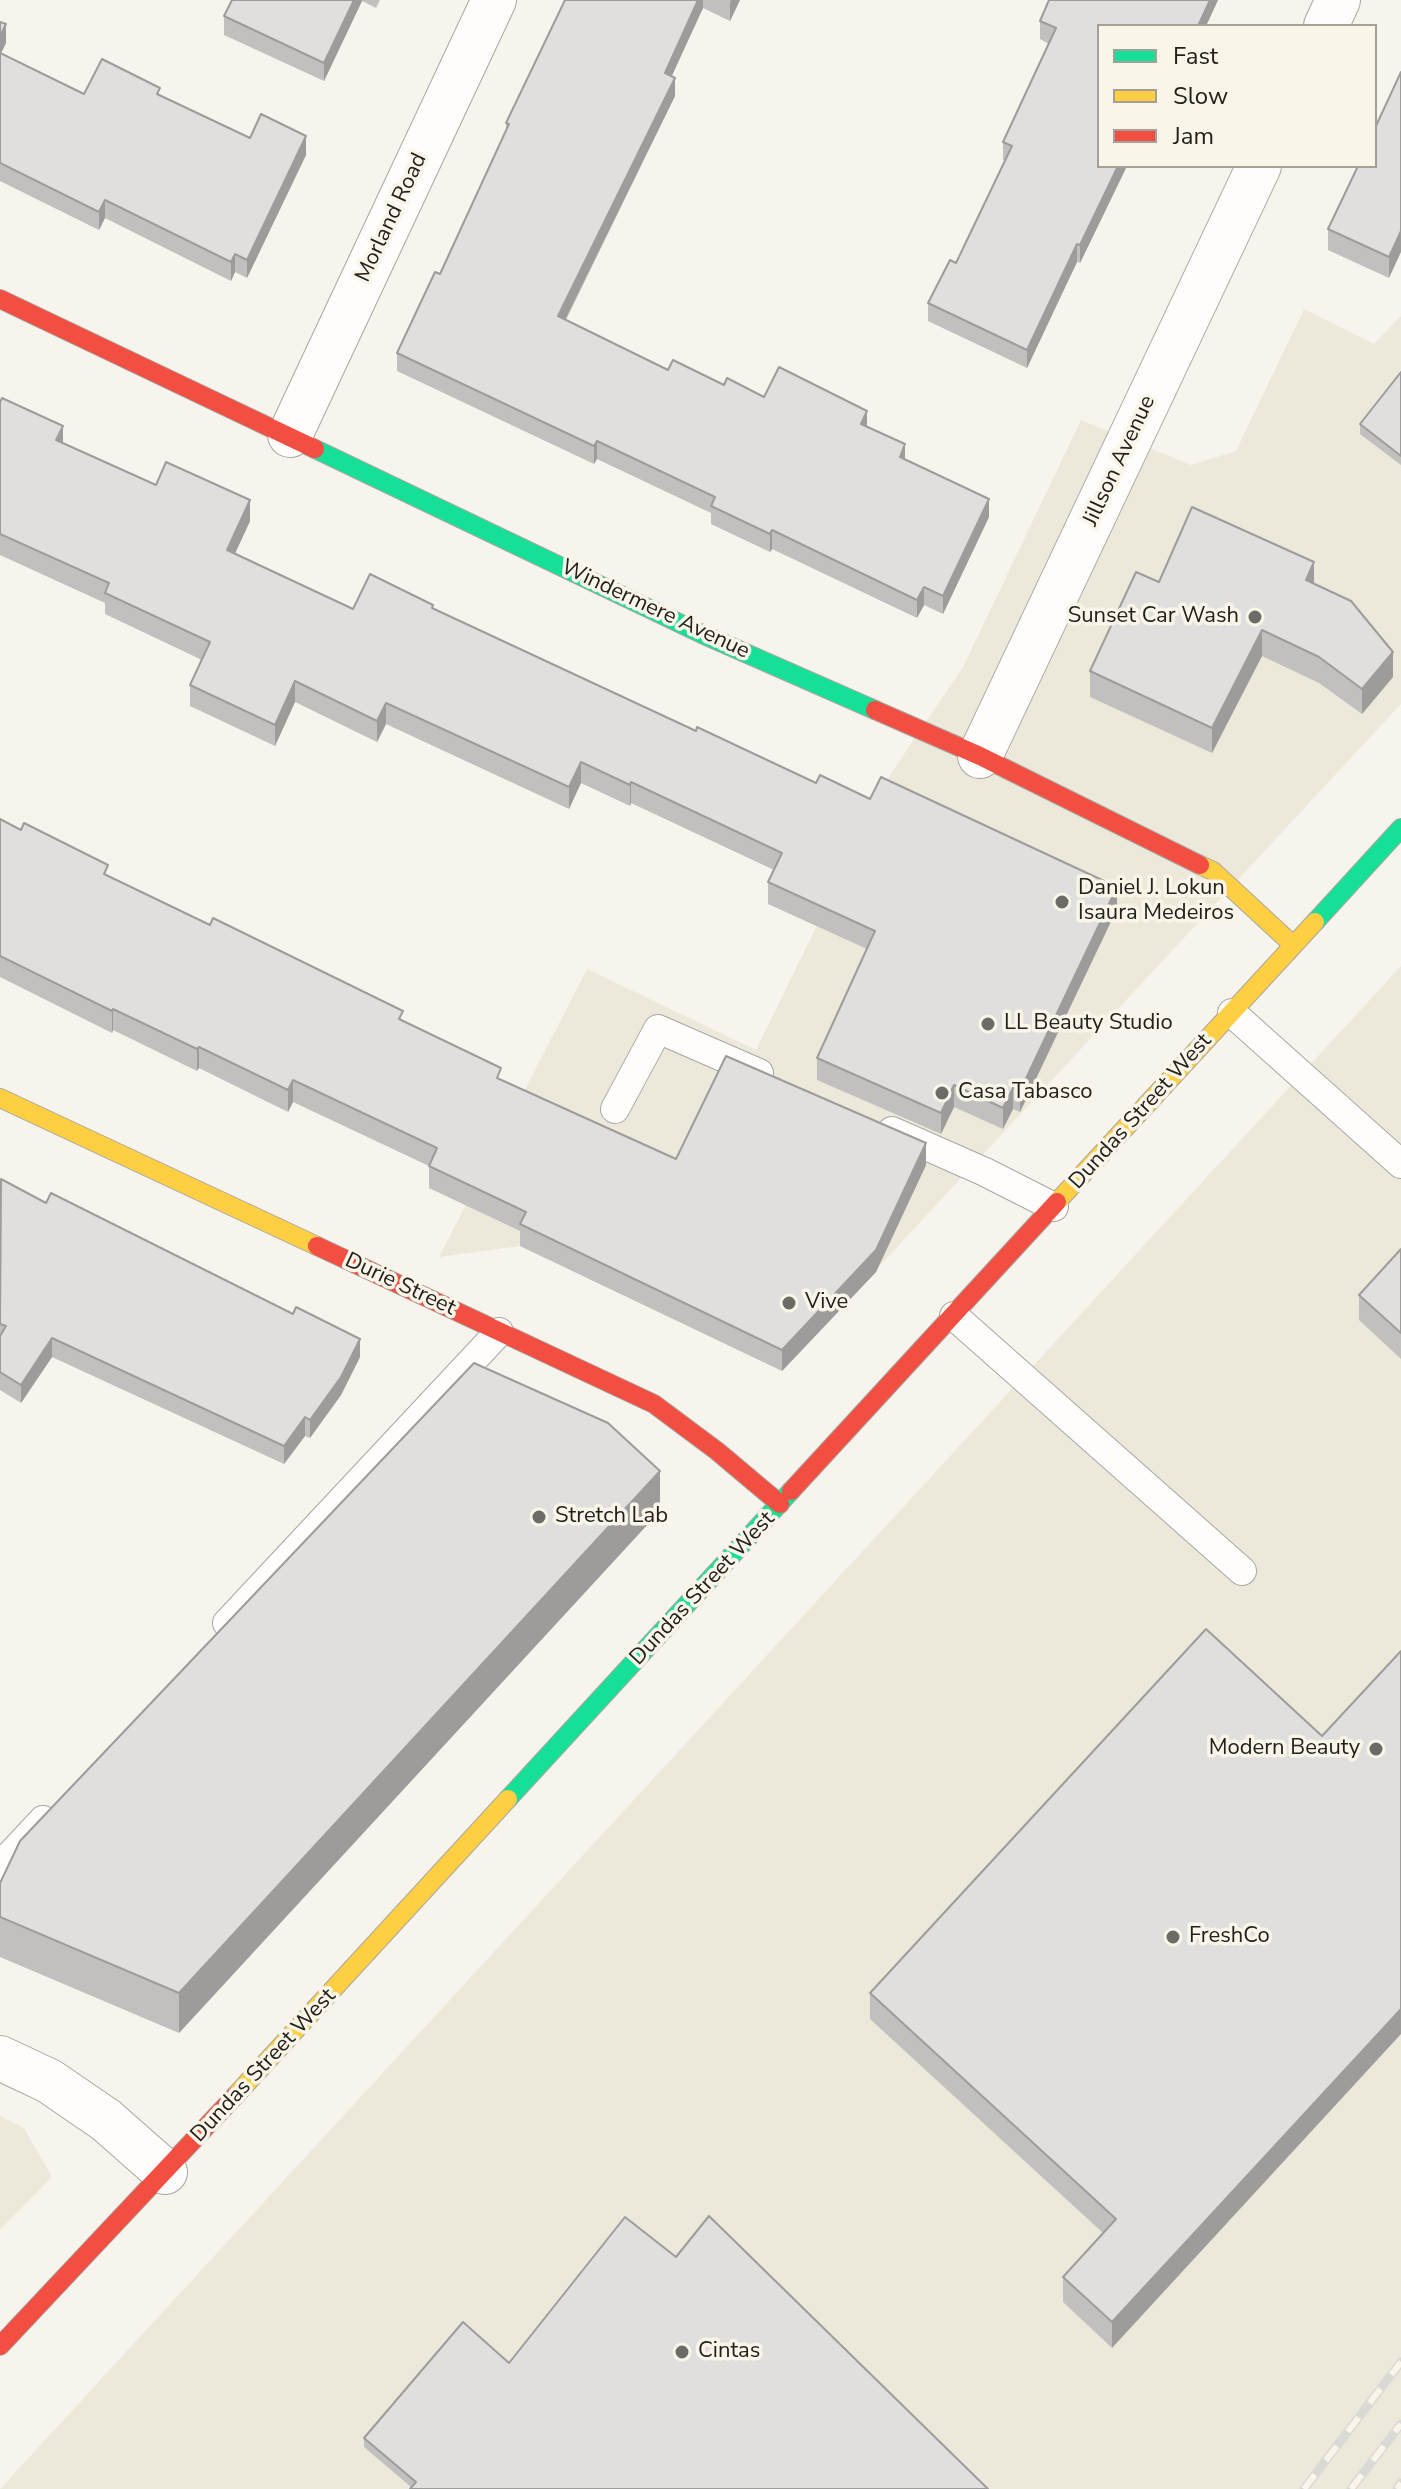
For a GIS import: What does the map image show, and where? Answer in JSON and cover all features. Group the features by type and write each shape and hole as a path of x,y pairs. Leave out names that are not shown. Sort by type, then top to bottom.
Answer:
{"street":[{"name":"Morland Road","path":"290,435 494,0"},
{"path":"1327,24 1338,0"},
{"name":"Jillson Avenue","path":"980,756 1258,168"},
{"name":"Windermere Avenue","path":"0,299 702,634 980,756 1213,871 1293,945"},
{"name":"Dundas Street West","path":"0,2346 165,2172 1401,828"},
{"name":"Durie Street","path":"0,1098 654,1404 780,1504"},
{"path":"0,2058 49,2081 106,2120 165,2172"}],"lane":[{"path":"1232,1013 1401,1164"},
{"path":"615,1109 658,1029 786,1085"},
{"path":"871,1122 985,1172 1054,1207"},
{"path":"954,1316 1242,1571"},
{"path":"214,1638 499,1332"},
{"path":"0,1866 64,1798"}],"shaded area":[{"path":"1304,309 1374,344 1401,316 1401,704 782,1371 520,1246 439,1257 587,969 756,1050 892,772 963,667 1081,420 1191,465 1236,451"},
{"path":"1401,966 1401,2489 0,2489 1296,1080"},
{"path":"0,2116 24,2128 52,2177 0,2230"}],"building":[{"path":"232,0 354,0 324,63 224,16"},
{"path":"565,0 698,0 665,73 675,78 558,316 668,370 673,360 724,385 727,378 764,397 779,367 867,411 861,424 905,444 900,457 989,499 943,596 924,587 917,600 772,530 770,534 711,506 715,497 597,441 594,446 397,353 435,272 440,274 509,124 506,123"},
{"path":"1049,0 1210,0 1199,24 1097,24 1097,168 1117,168 1027,350 928,303 950,260 956,263 1012,146 1003,142 1056,28 1040,21"},
{"path":"0,22 6,24 0,36"},
{"path":"0,53 84,94 102,59 160,88 157,94 250,138 261,114 306,136 247,260 235,254 231,262 105,200 99,212 0,163"},
{"path":"1401,72 1401,231 1389,257 1328,229 1357,168 1377,168 1377,124"},
{"path":"1401,372 1401,456 1360,424"},
{"path":"2,398 63,426 56,440 156,485 166,462 250,500 227,550 353,609 370,574 433,605 432,608 696,731 697,727 816,783 820,775 870,799 881,777 1117,887 1020,1091 1013,1088 1003,1108 954,1085 941,1113 817,1058 875,931 768,882 782,853 631,782 630,785 581,762 569,787 386,703 377,721 295,681 275,725 190,685 210,642 105,593 109,583 0,534"},
{"path":"1192,507 1314,562 1306,580 1351,601 1393,652 1362,689 1319,657 1262,630 1212,728 1090,671 1136,572 1159,582"},
{"path":"0,819 21,830 24,823 108,865 104,874 210,925 213,918 403,1011 399,1019 501,1068 497,1078 676,1159 726,1056 926,1143 876,1250 782,1350 520,1224 526,1212 429,1166 437,1148 293,1080 288,1090 199,1047 197,1049 112,1011 0,956"},
{"path":"1,1179 46,1203 51,1193 293,1314 296,1307 360,1339 341,1377 310,1420 305,1417 284,1446 52,1338 21,1385 0,1372 0,1336 6,1326 0,1324"},
{"path":"1401,1249 1401,1333 1359,1295"},
{"path":"474,1363 608,1423 660,1471 179,1993 0,1917 0,1883 20,1841"},
{"name":"FreshCo","path":"1206,1629 1322,1736 1401,1651 1401,2009 1112,2322 1063,2277 1116,2219 870,1993"},
{"name":"Cintas","path":"709,2216 988,2489 410,2489 416,2482 364,2438 463,2322 509,2363 625,2217 676,2257"}],"railway":[{"path":"1304,2489 1401,2362"},
{"path":"1351,2489 1401,2424"},
{"path":"1397,2489 1401,2483"}],"traffic: fast":[{"path":"315,449 702,634 875,710"},
{"path":"1315,922 1401,828"},
{"path":"508,1799 791,1491"}],"traffic: slow":[{"path":"1200,865 1213,871 1293,945"},
{"path":"1057,1202 1315,922"},
{"path":"0,1098 317,1246"},
{"path":"235,2096 508,1799"}],"traffic: jam":[{"path":"0,299 315,449"},
{"path":"875,710 980,756 1200,865"},
{"path":"791,1491 1057,1202"},
{"path":"317,1246 654,1404 780,1504"},
{"path":"0,2346 235,2096"}],"place":[{"name":"Sunset Car Wash","path":"1255,617"},
{"name":"Daniel J. Lokun Isaura Medeiros","path":"1062,902"},
{"name":"LL Beauty Studio","path":"988,1024"},
{"name":"Casa Tabasco","path":"942,1093"},
{"name":"Vive","path":"789,1303"},
{"name":"Stretch Lab","path":"539,1517"},
{"name":"Modern Beauty","path":"1376,1749"},
{"name":"FreshCo","path":"1173,1937"},
{"name":"Cintas","path":"682,2352"}]}
